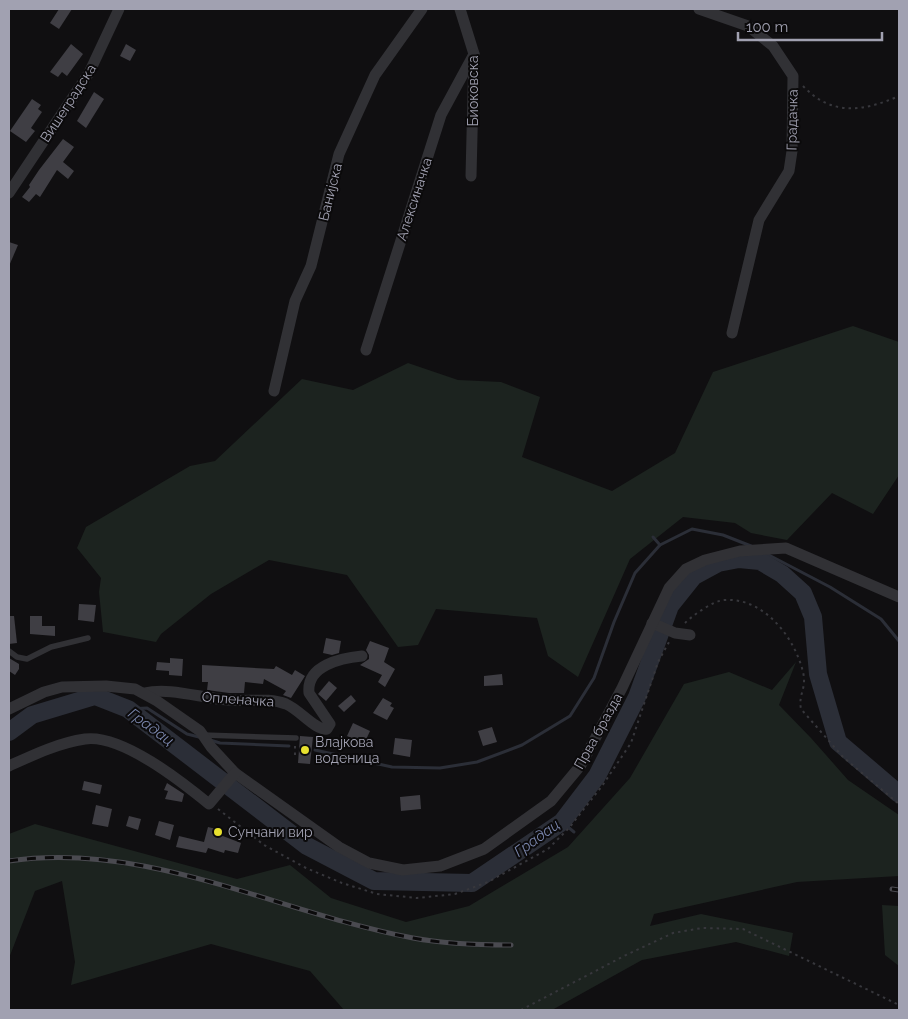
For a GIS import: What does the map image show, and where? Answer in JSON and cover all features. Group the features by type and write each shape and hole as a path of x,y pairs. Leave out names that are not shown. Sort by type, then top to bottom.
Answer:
{"street":[{"name":"Вишеградска","path":"9,193 89,73 119,9"},
{"name":"Банијска","path":"274,391 295,301 312,266 339,154 374,75 422,9"},
{"name":"Биоковска","path":"460,9 474,54 471,176"},
{"name":"Градачка","path":"698,9 748,26 773,46 793,76 792,151 788,171 760,220 732,333"},
{"name":"Алексиначка","path":"366,350 441,115 474,54"},
{"name":"Прва бразда","path":"9,709 44,692 62,687 126,687 144,693 203,735 233,775 277,801 339,847 369,863 403,870 440,866 484,850 551,802 580,766 622,688 669,588 686,569 705,560 740,551 786,548 899,597"},
{"path":"652,623 675,633 690,635"},
{"name":"Опленачка","path":"144,693 153,691 181,693 230,700 282,703 297,709 316,727 327,729 330,724 309,693 312,678 328,662 362,656"},
{"path":"173,713 181,693"},
{"path":"9,766 51,747 87,738 118,744 152,762 212,801 233,775"}],"lane":[{"path":"9,651 17,657 27,659 51,647 88,638"},
{"path":"203,735 296,738"}],"path":[{"path":"793,76 807,91 822,101 840,108 872,108 899,96"},
{"path":"212,801 264,845 306,868 342,883 377,894 417,898 455,894 488,882 548,849 569,828 602,786 631,743 658,662 675,633 694,614 723,600 758,609 785,630 794,643 803,670 806,686 799,701 801,709 843,757 899,804"},
{"path":"295,755 296,738"},
{"path":"521,1010 624,956 673,934 702,928 743,929 899,1005"}],"shaded area":[{"path":"853,326 899,342 899,475 873,514 832,493 787,540 751,533 735,523 683,517 630,559 578,677 548,656 537,618 436,609 418,645 398,647 347,575 269,560 211,594 161,634 156,642 103,632 99,592 101,578 77,548 86,527 190,466 215,461 302,379 353,390 408,363 458,380 501,382 540,397 522,457 612,491 675,453 713,372"},
{"path":"796,662 779,705 848,780 899,815 899,876 797,882 654,914 650,926 701,914 793,933 789,956 736,942 642,960 552,1010 344,1010 310,971 211,944 71,985 75,962 62,881 35,891 9,958 9,834 35,824 237,879 290,865 331,898 406,922 469,906 568,847 630,778 684,684 729,672 772,690"},
{"path":"882,905 899,906 899,966 885,955"}],"building":[{"path":"59,9 72,9 59,29 50,23"},
{"path":"71,44 83,54 67,76 62,72 58,77 50,72"},
{"path":"126,44 136,50 130,61 120,56"},
{"path":"94,92 104,99 86,128 77,121"},
{"path":"32,99 41,105 38,109 42,112 31,128 35,131 26,142 10,131"},
{"path":"63,139 74,147 63,162 74,171 68,179 57,170 40,197 36,194 29,202 22,197 39,170"},
{"path":"9,242 18,245 9,266"},
{"path":"79,604 96,605 94,622 78,620"},
{"path":"9,616 14,616 17,643 9,644"},
{"path":"30,616 42,616 42,626 55,626 55,636 30,634"},
{"path":"326,638 341,641 339,653 332,655 323,653"},
{"path":"370,641 389,648 384,662 395,669 385,687 378,682 382,675 360,665 369,659 366,650"},
{"path":"9,658 19,664 19,669 15,675 9,671"},
{"path":"170,658 183,659 182,676 169,675 169,671 156,670 157,662 170,663"},
{"path":"202,665 274,669 276,666 292,675 295,670 305,676 291,698 283,695 286,691 264,679 263,684 245,682 244,693 229,693 207,690 208,682 202,682"},
{"path":"502,674 503,685 484,686 484,676"},
{"path":"329,681 337,688 326,701 318,694"},
{"path":"351,695 356,701 344,712 338,706"},
{"path":"383,698 392,703 390,706 394,708 387,720 373,713"},
{"path":"353,723 370,731 364,744 347,736"},
{"path":"492,727 497,742 483,746 478,731"},
{"name":"Влајкова воденица","path":"300,736 313,737 310,764 298,763"},
{"path":"395,738 412,740 410,757 393,754"},
{"path":"84,781 102,785 100,794 82,790"},
{"path":"167,783 184,794 182,802 165,799 168,791 164,790"},
{"path":"420,795 421,809 401,811 400,797"},
{"path":"96,805 112,809 108,827 92,824"},
{"path":"129,816 141,819 138,830 126,826"},
{"path":"159,821 174,825 170,840 155,835"},
{"path":"208,827 216,829 215,833 241,843 238,853 225,850 224,853 208,848 206,853 176,847 179,836 204,842"}],"waterway":[{"path":"315,750 392,767 440,768 477,762 522,745 570,716 594,678 614,622 635,573 660,545 692,529 723,535 751,546"},
{"path":"653,537 660,545"},
{"path":"765,553 830,587 881,619 899,641"},
{"name":"Градац","path":"9,732 32,715 95,696 128,709 307,846 374,881 472,883 562,822 597,776 637,697 670,606 694,576 718,563 739,559 760,561 782,574 803,593 813,617 818,674 838,742 899,794"},
{"path":"128,709 147,708 187,734 199,737"},
{"path":"210,740 220,743 289,746"},
{"path":"562,822 574,832"}],"railway":[{"path":"9,861 61,858 112,861 163,870 363,927 413,938 462,944 511,945"},
{"path":"892,889 899,890"}],"place":[{"name":"Влајкова воденица","path":"305,750"},
{"name":"Сунчани вир","path":"218,832"}]}
